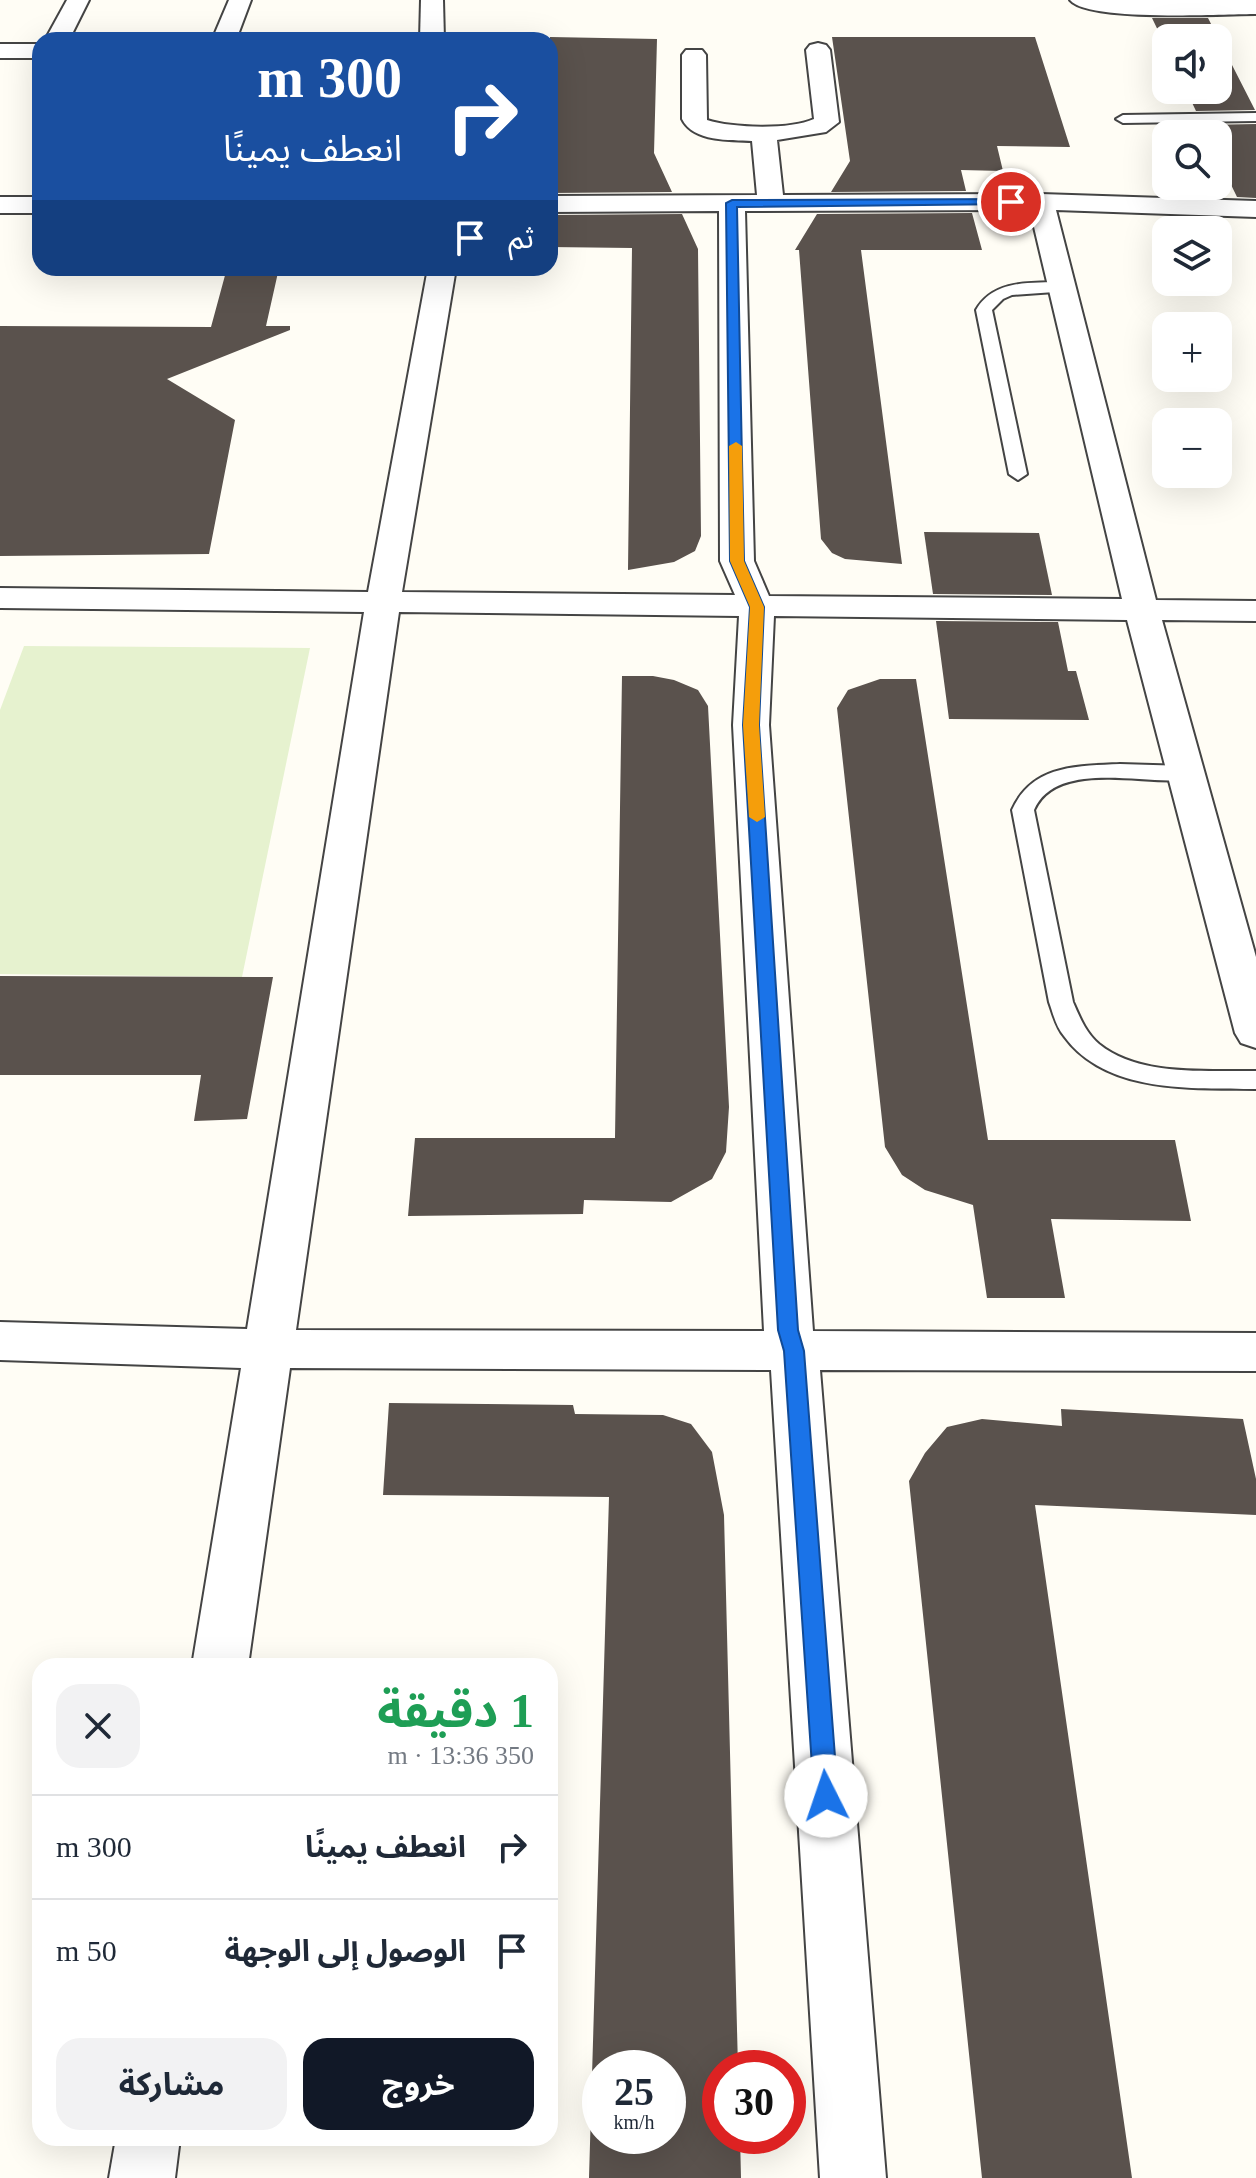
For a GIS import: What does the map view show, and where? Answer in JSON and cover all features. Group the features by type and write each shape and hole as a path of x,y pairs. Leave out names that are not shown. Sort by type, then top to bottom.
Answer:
{"street":[{"path":"61,32 78,0"},
{"path":"227,32 240,0"},
{"path":"432,0 432,32"},
{"path":"1081,0 1136,9 1256,7"},
{"path":"694,55 694,119 697,125 715,131 810,131 827,122 818,50"},
{"path":"0,51 32,51"},
{"path":"764,132 751,203 737,561 757,607 751,725 788,1330 794,1351 853,2178"},
{"path":"1041,202 1142,612 1256,1033"},
{"path":"558,204 1041,202 1256,209"},
{"path":"0,205 32,205"},
{"path":"221,1658 383,603 441,276"},
{"path":"2,602 1256,611"},
{"path":"0,1341 269,1349 1256,1352"},
{"path":"142,2178 147,2146"}],"lane":[{"path":"1123,119 1256,117"},
{"path":"1018,474 984,310 986,303 1004,292 1063,287"},
{"path":"1186,773 1075,773 1049,780 1031,793 1023,810 1025,829 1065,1020 1076,1038 1118,1067 1145,1075 1256,1080"}],"green space":[{"path":"24,646 310,648 242,977 0,974 0,710"}],"building":[{"path":"1152,18 1208,18 1211,24 1155,24"},
{"path":"558,37 657,39 654,153 672,192 558,193"},
{"path":"832,37 1035,37 1070,147 997,146 1003,171 961,170 966,191 831,192 850,161"},
{"path":"1232,65 1255,110 1196,111 1193,104 1232,104"},
{"path":"1232,124 1256,124 1256,198 1237,197 1232,187"},
{"path":"972,213 982,250 861,250 902,564 845,559 832,553 821,539 799,250 795,250 817,214"},
{"path":"682,214 698,249 701,536 695,551 674,562 628,570 632,248 558,247 558,215"},
{"path":"225,276 277,276 266,326 290,326 290,330 167,379 235,420 209,554 0,556 0,326 211,327"},
{"path":"924,532 1039,533 1052,595 933,594"},
{"path":"936,621 1058,622 1068,671 1076,671 1089,720 949,719"},
{"path":"622,676 674,680 698,690 708,706 729,1107 726,1152 712,1179 671,1202 584,1200 583,1214 408,1216 415,1138 615,1138"},
{"path":"880,679 916,679 988,1140 1175,1140 1191,1221 1051,1219 1065,1298 987,1298 973,1205 925,1190 902,1175 885,1147 837,708 848,690"},
{"path":"0,976 273,977 247,1119 194,1121 201,1075 0,1075"},
{"path":"389,1403 573,1405 575,1414 663,1415 691,1424 712,1452 724,1515 738,2050 702,2050 702,2154 740,2154 741,2178 589,2178 590,2154 686,2154 686,2050 593,2050 609,1497 383,1495"},
{"path":"1061,1409 1243,1419 1256,1479 1256,1515 1035,1505 1132,2178 982,2178 909,1481 925,1453 947,1427 982,1419 1062,1426"}],"slow traffic":[{"path":"736,446 737,561 757,607 751,725 757,817"}],"route":[{"path":"826,1796 794,1351 788,1330 751,725 757,607 737,561 732,203 1011,202"}]}
